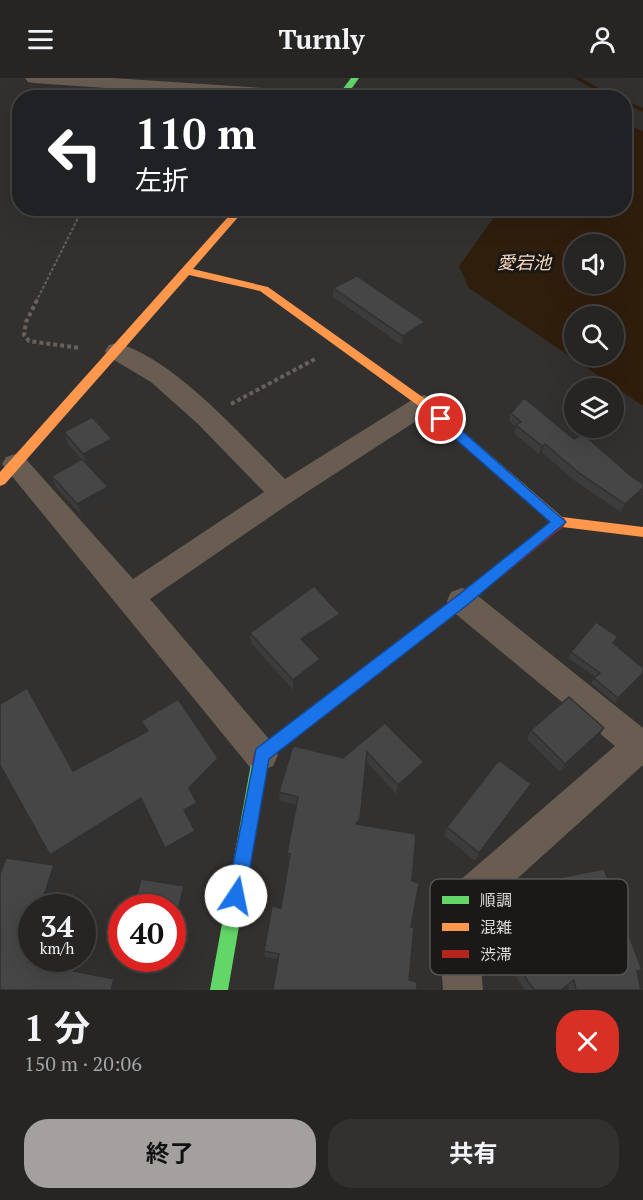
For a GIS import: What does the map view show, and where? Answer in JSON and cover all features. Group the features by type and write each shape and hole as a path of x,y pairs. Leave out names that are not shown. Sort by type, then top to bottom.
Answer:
{"street":[{"path":"34,78 216,90"},
{"path":"345,90 355,78"},
{"path":"235,216 8,472 130,597 261,755"},
{"path":"187,271 264,289 424,404 559,522 643,532"},
{"path":"117,351 160,376 207,418 284,494"},
{"path":"130,597 424,404"},
{"path":"219,990 261,755 462,601 559,522"},
{"path":"462,601 641,746 489,879"},
{"path":"462,975 463,990"}],"path":[{"path":"79,216 26,322 24,334 29,342 117,351"},
{"path":"207,418 342,344"}],"water":[{"name":"愛宕池","path":"632,126 643,131 643,406 624,393 624,378 602,378 584,366 624,366 624,306 564,306 564,352 469,288 459,266 495,216 632,216"}],"building":[{"path":"357,276 425,322 403,336 333,288"},
{"path":"524,398 564,431 564,438 588,438 643,484 643,488 625,504 579,473 545,444 542,446 516,425 521,422 511,413"},
{"path":"92,417 112,439 83,454 64,432"},
{"path":"82,459 108,487 77,504 52,476"},
{"path":"314,586 340,614 301,639 320,659 293,680 250,633"},
{"path":"596,622 618,637 613,643 643,668 643,673 618,698 594,678 600,673 571,652"},
{"path":"27,688 73,771 148,731 141,721 178,699 218,758 189,788 197,803 184,810 195,831 165,848 141,798 50,855 0,765 0,704"},
{"path":"569,697 604,728 565,764 531,730"},
{"path":"385,723 424,762 398,785 367,752 360,819 356,824 416,834 412,881 419,883 411,927 414,927 409,980 417,982 417,990 273,990 279,954 264,951 272,906 281,908 290,854 287,853 298,797 279,792 292,749 294,746 343,758"},
{"path":"499,760 531,784 479,853 447,827"},
{"path":"6,858 54,865 45,894 18,894 18,972 79,972 114,979 111,990 0,990 0,874"},
{"path":"604,869 608,879 552,879"},
{"path":"141,879 184,886 182,894 137,894"},
{"path":"628,933 642,970 637,971 641,990 576,990 574,980 561,990 534,990 524,975 628,975"}],"waterway":[{"path":"577,78 599,90"},
{"path":"632,105 643,110"}],"traffic: fast":[{"path":"346,90 355,78"},
{"path":"219,990 259,764"}],"traffic: slow":[{"path":"0,481 235,216"},
{"path":"187,271 264,289 424,404 559,522 643,532"}],"traffic: jam":[{"path":"259,764 261,755 462,601 559,522"}],"route":[{"path":"236,896 261,755 462,601 559,522 441,419"}]}
